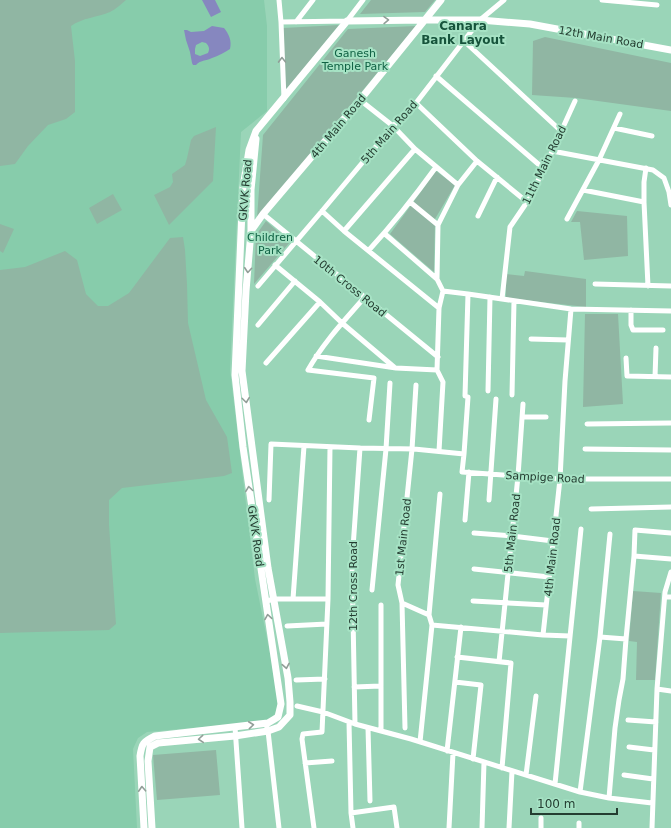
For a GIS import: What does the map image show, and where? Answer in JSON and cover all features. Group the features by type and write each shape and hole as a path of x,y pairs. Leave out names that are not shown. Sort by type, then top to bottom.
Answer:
{"main road":[{"path":"347,21 425,20 442,0"},
{"name":"12th Main Road","path":"425,20 480,20 530,24 671,50"},
{"name":"4th Main Road","path":"251,231 263,214 360,100 425,20"},
{"name":"GKVK Road","path":"152,828 148,761 150,747 158,743 235,736 267,727 278,718 282,704 269,600 243,447 235,375 243,187 248,150 256,131 347,21"},
{"name":"GKVK Road","path":"144,828 140,756 142,744 146,740 154,736 235,727 279,727 290,715 288,678 269,600 268,568 242,371 256,131"},
{"path":"241,242 250,242"},
{"path":"243,447 252,446"}],"street":[{"path":"279,0 284,99"},
{"path":"296,22 313,0"},
{"path":"281,22 347,21 363,0"},
{"name":"5th Main Road","path":"258,286 393,126 416,103 480,20 504,0"},
{"path":"602,0 657,5"},
{"path":"464,41 561,131"},
{"path":"436,76 544,169"},
{"path":"360,100 393,126 415,149 458,185"},
{"name":"11th Main Road","path":"502,299 510,228 527,202 544,169 575,101"},
{"path":"416,103 477,161 527,202"},
{"path":"567,219 599,160 620,114"},
{"path":"614,128 652,136"},
{"path":"344,231 415,149"},
{"path":"552,151 653,170 664,178 670,192 671,205"},
{"path":"437,279 438,225 458,185 477,161"},
{"path":"369,250 385,234 436,167"},
{"path":"646,168 644,202 648,286"},
{"path":"478,216 496,177"},
{"path":"583,190 644,202"},
{"path":"410,202 438,225"},
{"path":"322,211 344,231 439,308"},
{"name":"10th Cross Road","path":"263,214 438,357"},
{"path":"385,234 437,279 443,291 439,308 437,370 443,382 439,451"},
{"path":"275,265 396,368"},
{"path":"258,325 295,281"},
{"path":"595,284 671,286"},
{"path":"443,291 571,309 671,311"},
{"path":"465,520 469,472 462,472 466,397 468,294"},
{"path":"488,391 490,297"},
{"path":"364,298 316,356 308,370 374,378 369,420"},
{"path":"512,395 514,301"},
{"path":"266,363 320,302"},
{"name":"4th Main Road","path":"543,634 560,479 565,381 571,309"},
{"path":"631,310 631,325 633,330 663,330"},
{"path":"531,339 568,340"},
{"path":"655,377 656,348"},
{"path":"316,356 396,368 437,370"},
{"path":"626,358 627,376 671,377"},
{"path":"372,590 386,449 390,383"},
{"name":"1st Main Road","path":"406,728 402,603 398,585 412,449 416,385"},
{"path":"489,500 496,399"},
{"name":"5th Main Road","path":"500,662 518,476 523,404"},
{"path":"522,417 546,417"},
{"path":"587,424 671,423"},
{"path":"269,500 271,444 412,449 464,454"},
{"path":"293,599 304,446"},
{"path":"314,828 302,739 303,734 322,732 328,599 330,447"},
{"name":"12th Cross Road","path":"353,828 351,813 354,687 352,562 360,448"},
{"path":"585,450 671,450"},
{"name":"Sampige Road","path":"469,472 560,479 671,479"},
{"path":"420,742 432,625 429,615 440,494"},
{"path":"591,509 671,508"},
{"path":"555,784 581,528"},
{"path":"609,798 618,700 623,679 635,530 671,534"},
{"path":"474,533 553,540"},
{"path":"580,792 600,637 610,534"},
{"path":"634,556 671,559"},
{"path":"474,569 549,577"},
{"path":"652,828 657,689 665,596 671,572"},
{"path":"665,596 671,597"},
{"path":"269,600 328,599"},
{"path":"473,601 546,605"},
{"path":"402,603 429,615"},
{"path":"381,605 381,731"},
{"path":"287,626 327,624"},
{"path":"432,625 570,636"},
{"path":"447,751 461,627"},
{"path":"600,637 626,639"},
{"path":"457,657 511,663 502,768"},
{"path":"296,680 325,679"},
{"path":"455,682 481,685 473,759"},
{"path":"354,687 381,686"},
{"path":"657,689 671,691"},
{"path":"526,775 536,696"},
{"path":"297,706 323,712 368,728 420,742 580,792 609,798 652,803"},
{"path":"628,720 656,722"},
{"path":"235,727 242,828"},
{"path":"267,727 279,828"},
{"path":"368,728 370,801"},
{"path":"628,747 654,750"},
{"path":"449,828 453,753"},
{"path":"305,763 332,762"},
{"path":"482,828 484,762"},
{"path":"509,828 512,771"},
{"path":"624,775 653,779"},
{"path":"351,813 394,807 397,828"},
{"path":"540,828 541,818"}],"shaded area":[{"path":"0,0 264,0 267,26 267,111 241,132 230,370 255,579 279,698 276,712 269,721 147,732 138,738 133,749 137,828 0,828"}],"green space":[{"path":"0,0 126,0 110,12 80,21 71,26 75,61 75,112 66,119 48,125 28,146 15,164 0,166"},
{"path":"371,0 435,0 425,12 360,14"},
{"path":"339,25 288,88 284,89 283,28"},
{"name":"Ganesh Temple Park","path":"416,26 257,218 263,135 348,29"},
{"path":"545,37 671,63 671,111 576,98 532,95 533,41"},
{"path":"216,127 213,181 169,225 154,195 170,187 173,182 172,174 185,165 191,140 194,136"},
{"path":"436,171 455,185 435,219 434,272 390,234"},
{"path":"113,194 122,210 97,224 89,208"},
{"path":"577,211 627,216 628,256 584,260 580,222 571,222"},
{"name":"Children Park","path":"266,221 290,242 254,284 256,235"},
{"path":"0,224 14,229 3,253 0,251"},
{"path":"183,237 187,284 188,323 206,400 227,437 232,473 224,476 122,488 109,500 109,525 116,624 109,630 0,633 0,270 25,267 65,251 77,260 86,294 98,306 108,306 129,293 170,238"},
{"path":"525,271 586,279 586,307 506,298 506,274 524,276"},
{"path":"585,314 618,314 623,404 583,407"},
{"path":"633,591 661,593 655,680 636,680 637,642 629,641"},
{"path":"216,750 220,795 157,800 153,755"}],"water":[{"path":"202,0 215,0 221,12 211,17"},
{"path":"212,26 224,28 230,38 230,49 217,56 193,65 184,30 191,32 204,31","holes":["202,42 206,43 209,48 208,53 200,56 195,54 196,45"]}],"district":[{"name":"Canara Bank Layout","path":"463,33"}]}
